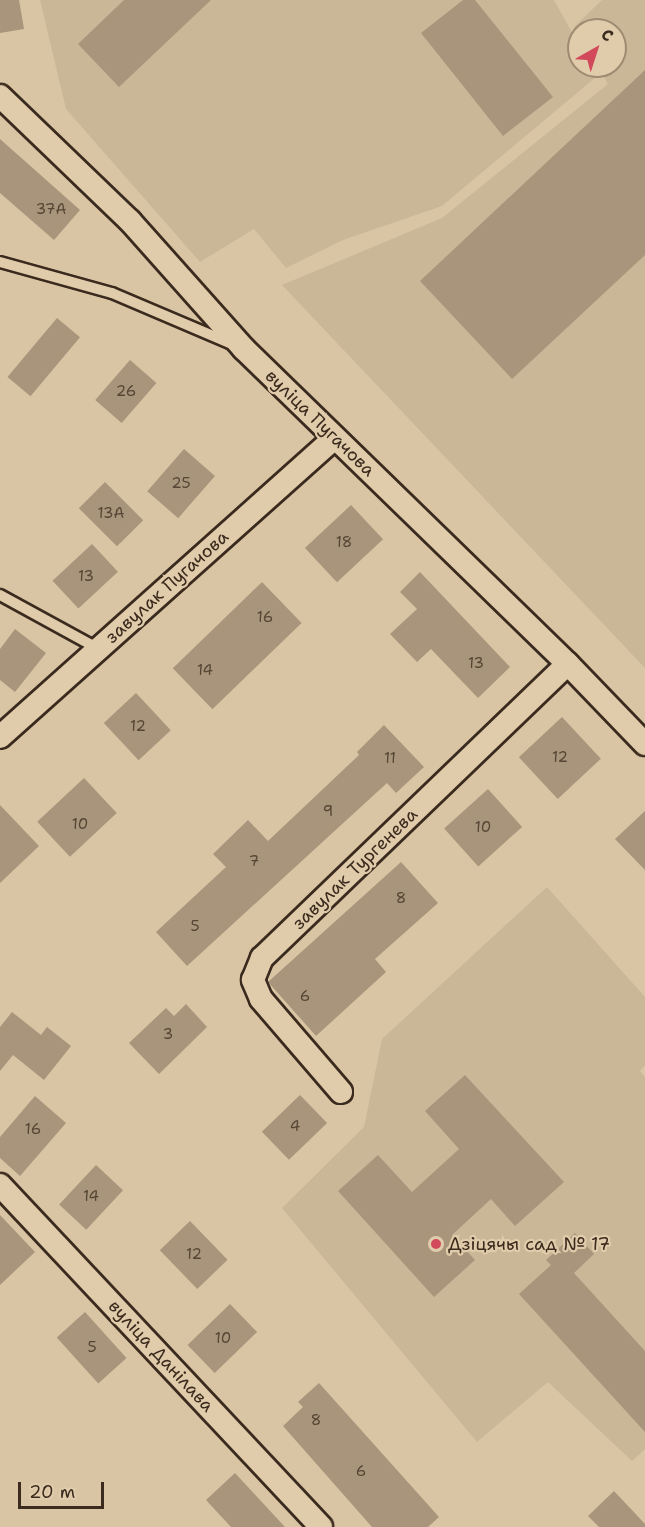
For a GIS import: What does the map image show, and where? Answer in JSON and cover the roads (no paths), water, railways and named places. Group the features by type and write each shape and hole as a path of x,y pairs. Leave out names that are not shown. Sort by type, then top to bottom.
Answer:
{"street":[{"name":"вуліца Пугачова","path":"0,96 130,221 243,348 568,664 645,744"},
{"name":"завулак Пугачова","path":"0,737 97,648 335,438"},
{"name":"завулак Тургенева","path":"341,1092 261,999 253,980 262,958 568,664"},
{"name":"вуліца Данілава","path":"0,1185 321,1527"}],"lane":[{"path":"0,262 112,293 243,348"},
{"path":"0,596 97,648"}],"place":[{"name":"Дзіцячы сад № 17","path":"436,1244"}]}
